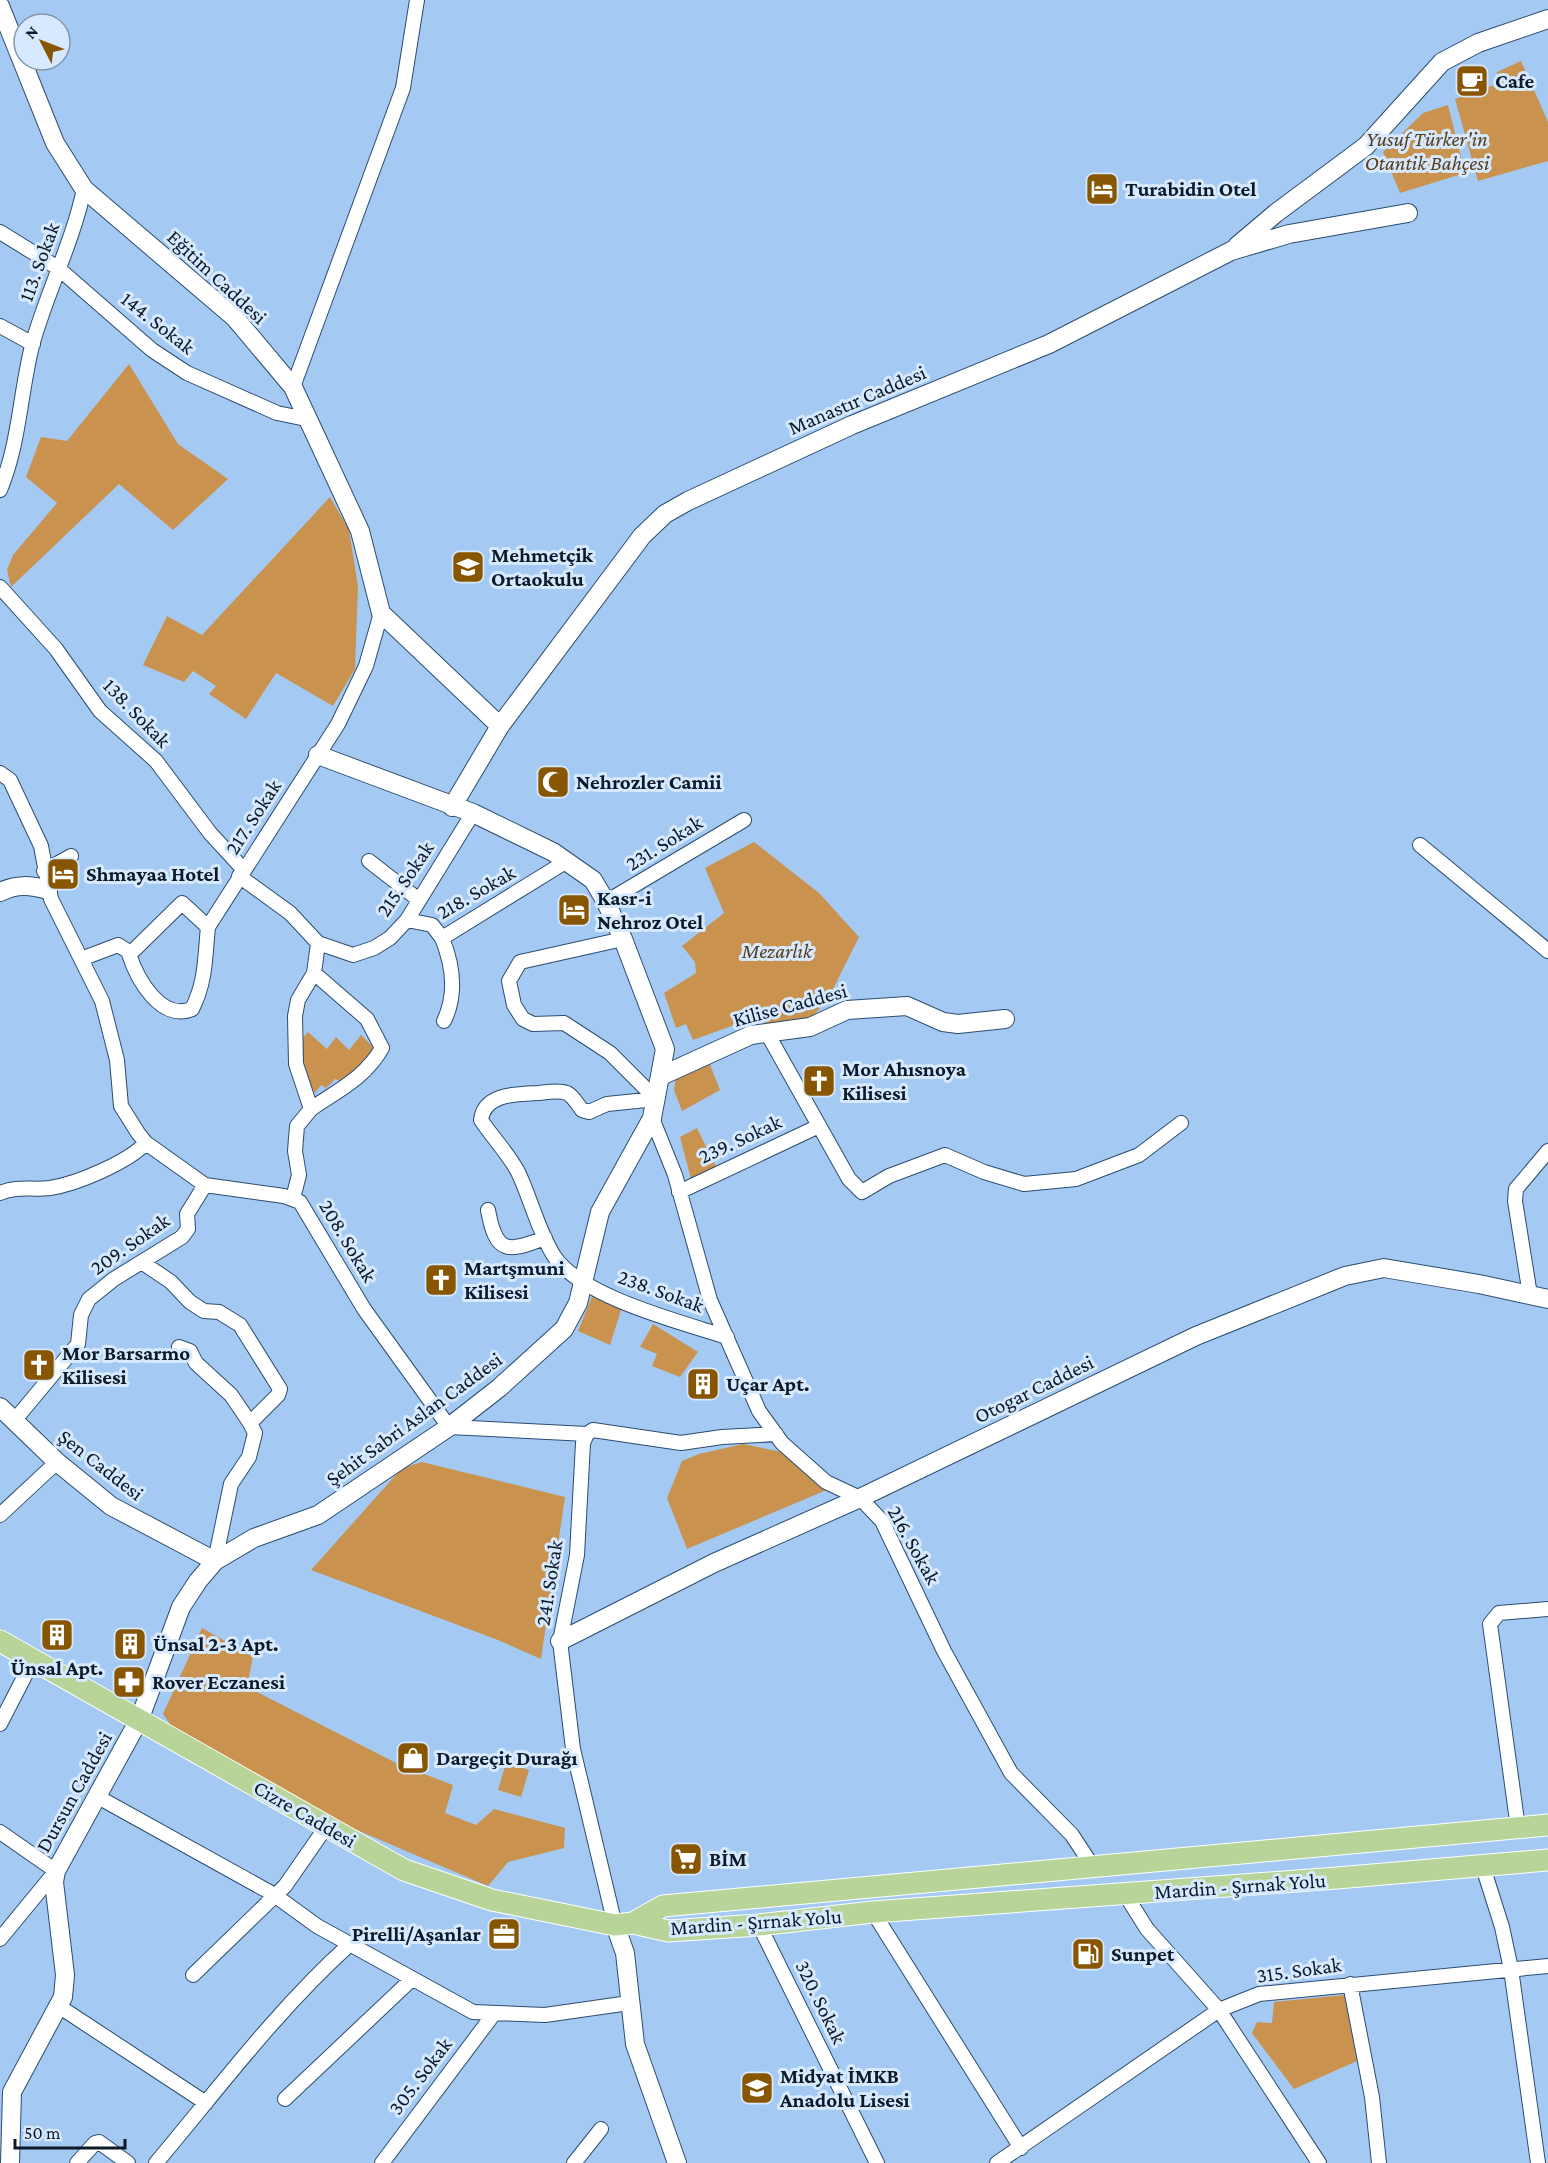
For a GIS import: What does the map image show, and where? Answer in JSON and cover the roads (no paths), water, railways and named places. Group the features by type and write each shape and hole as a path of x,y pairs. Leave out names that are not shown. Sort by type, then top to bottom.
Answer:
{"main road":[{"name":"Cizre Caddesi","path":"0,1641 140,1718 404,1870 492,1900 624,1924"},
{"name":"Mardin - Şırnak Yolu","path":"624,1924 663,1906 1548,1825"},
{"name":"Mardin - Şırnak Yolu","path":"624,1924 668,1931 759,1925 873,1912 1483,1867 1548,1860"}],"street":[{"path":"292,387 403,88 414,2"},
{"name":"Eğitim Caddesi","path":"0,6 55,143 84,189 235,318 292,387 360,531 381,613"},
{"path":"1231,251 1276,213 1366,146 1442,62 1478,43 1548,20"},
{"name":"113. Sokak","path":"0,490 9,469 33,344 58,268 77,220 84,189"},
{"name":"Manastır Caddesi","path":"452,807 500,726 642,536 665,514 688,501 852,425 1049,344 1231,251 1289,234 1408,213"},
{"name":"144. Sokak","path":"0,232 58,268 152,350 187,373 277,413 306,419"},
{"path":"0,326 33,344"},
{"name":"138. Sokak","path":"0,587 56,649 100,711 156,761 242,873"},
{"path":"381,613 500,726"},
{"name":"217. Sokak","path":"208,927 338,724 366,666 381,613"},
{"name":"Şehit Sabri Aslan Caddesi","path":"140,1718 181,1606 215,1561 254,1538 318,1515 449,1426 516,1373 564,1329 578,1303 600,1212 652,1118 661,1076 665,1050 623,939 593,880 567,861 473,813 318,755"},
{"name":"208. Sokak","path":"0,773 10,780 41,846 48,890 102,1001 112,1031 121,1106 146,1143 205,1185 293,1198 300,1202 384,1339 449,1426"},
{"name":"215. Sokak","path":"318,944 353,955 374,948 390,938 407,920 473,813"},
{"name":"231. Sokak","path":"606,902 744,820"},
{"path":"1420,845 1548,951"},
{"path":"44,871 71,856"},
{"path":"369,861 419,900"},
{"name":"218. Sokak","path":"407,920 432,925 442,938 567,861"},
{"path":"242,873 290,913 318,944 314,973 298,1000 295,1016 296,1064 311,1109"},
{"path":"0,892 28,885 48,890"},
{"path":"81,959 118,945 129,954 136,975 159,1002 171,1012 183,1013 192,1009 199,996 207,968 208,927 182,903 129,954"},
{"path":"442,938 453,969 450,1009 444,1021"},
{"path":"623,939 520,962 509,981 514,1005 523,1019 533,1024 564,1023 609,1053 656,1099"},
{"path":"293,1198 299,1175 295,1151 297,1126 311,1109 352,1083 375,1060 382,1048 367,1019 314,973"},
{"name":"Kilise Caddesi","path":"661,1076 751,1035 810,1027 847,1010 908,1006 943,1022 958,1024 1005,1019"},
{"path":"767,1033 849,1179 862,1192 889,1176 945,1155 984,1172 1024,1184 1076,1179 1139,1155 1181,1123"},
{"name":"238. Sokak","path":"656,1099 607,1104 589,1112 582,1110 569,1094 558,1091 508,1095 489,1103 482,1112 481,1120 517,1171 555,1257 582,1281 609,1296 727,1337"},
{"name":"216. Sokak","path":"652,1118 679,1192 710,1300 759,1411 782,1443 826,1482 860,1498 882,1521 944,1651 1011,1773 1072,1835 1093,1867"},
{"name":"239. Sokak","path":"679,1192 819,1126"},
{"path":"0,1193 10,1189 51,1188 70,1182 135,1155 146,1143"},
{"path":"1539,1297 1515,1201 1516,1189 1548,1150"},
{"name":"209. Sokak","path":"14,1421 78,1344 81,1314 88,1299 114,1279 182,1237 188,1229 187,1214 205,1185"},
{"path":"488,1210 492,1232 506,1247 514,1250 545,1238"},
{"path":"143,1263 171,1281 189,1302 204,1311 219,1312 245,1331 247,1339 280,1389 278,1395 255,1415 250,1423"},
{"name":"Otogar Caddesi","path":"560,1641 714,1563 860,1498 1196,1336 1345,1276 1384,1268 1539,1297"},
{"path":"179,1347 189,1351 196,1363 231,1395 255,1433 249,1457 231,1484 215,1561"},
{"name":"Şen Caddesi","path":"0,1407 57,1462 111,1506 215,1561"},
{"path":"449,1426 587,1434 593,1430 613,1431 652,1440 681,1443 722,1437 776,1434"},
{"name":"241. Sokak","path":"587,1434 582,1443 577,1555 560,1641 573,1749 624,1924"},
{"path":"0,1515 57,1462"},
{"path":"1518,1828 1490,1624 1499,1613 1548,1610"},
{"path":"0,1724 33,1660"},
{"name":"Dursun Caddesi","path":"10,2163 12,2092 60,2007 65,1975 54,1882 56,1871 140,1718"},
{"path":"98,1797 273,1894 317,1926 473,2012 545,2015 629,2003"},
{"path":"193,1976 273,1894 285,1886 326,1827"},
{"path":"0,1832 56,1871 0,1939"},
{"path":"1483,1867 1502,1927 1511,1969 1538,2163"},
{"path":"1125,1894 1147,1929 1219,2010 1251,2055 1319,2163"},
{"path":"873,1912 1021,2148"},
{"path":"624,1924 634,2044 677,2163"},
{"name":"320. Sokak","path":"759,1925 877,2163"},
{"path":"156,2163 240,2058 289,2003 350,1944"},
{"name":"315. Sokak","path":"997,2163 1219,2010 1258,1994 1548,1966"},
{"path":"285,2099 412,1979"},
{"path":"1350,1984 1372,2097 1379,2163"},
{"path":"60,2007 206,2103"},
{"name":"305. Sokak","path":"382,2163 493,2014"},
{"path":"574,2163 601,2129"},
{"path":"77,2163 95,2143 99,2142 128,2163"}],"place":[{"name":"Cafe","path":"1472,81"},
{"name":"Turabidin Otel","path":"1102,189"},
{"name":"Mehmetçik Ortaokulu","path":"468,567"},
{"name":"Nehrozler Camii","path":"553,782"},
{"name":"Shmayaa Hotel","path":"63,874"},
{"name":"Kasr-i Nehroz Otel","path":"574,910"},
{"name":"Mor Ahısnoya Kilisesi","path":"819,1081"},
{"name":"Martşmuni Kilisesi","path":"441,1280"},
{"name":"Mor Barsarmo Kilisesi","path":"39,1365"},
{"name":"Uçar Apt.","path":"703,1384"},
{"name":"Ünsal Apt.","path":"57,1635"},
{"name":"Ünsal 2-3 Apt.","path":"130,1644"},
{"name":"Rover Eczanesi","path":"129,1682"},
{"name":"Dargeçit Durağı","path":"413,1758"},
{"name":"BİM","path":"686,1859"},
{"name":"Pirelli/Aşanlar","path":"504,1934"},
{"name":"Sunpet","path":"1088,1954"},
{"name":"Midyat İMKB Anadolu Lisesi","path":"757,2088"}],"park label":[{"name":"Yusuf Türker'in Otantik Bahçesi","path":"1427,151"},
{"name":"Mezarlık","path":"777,951"}]}
